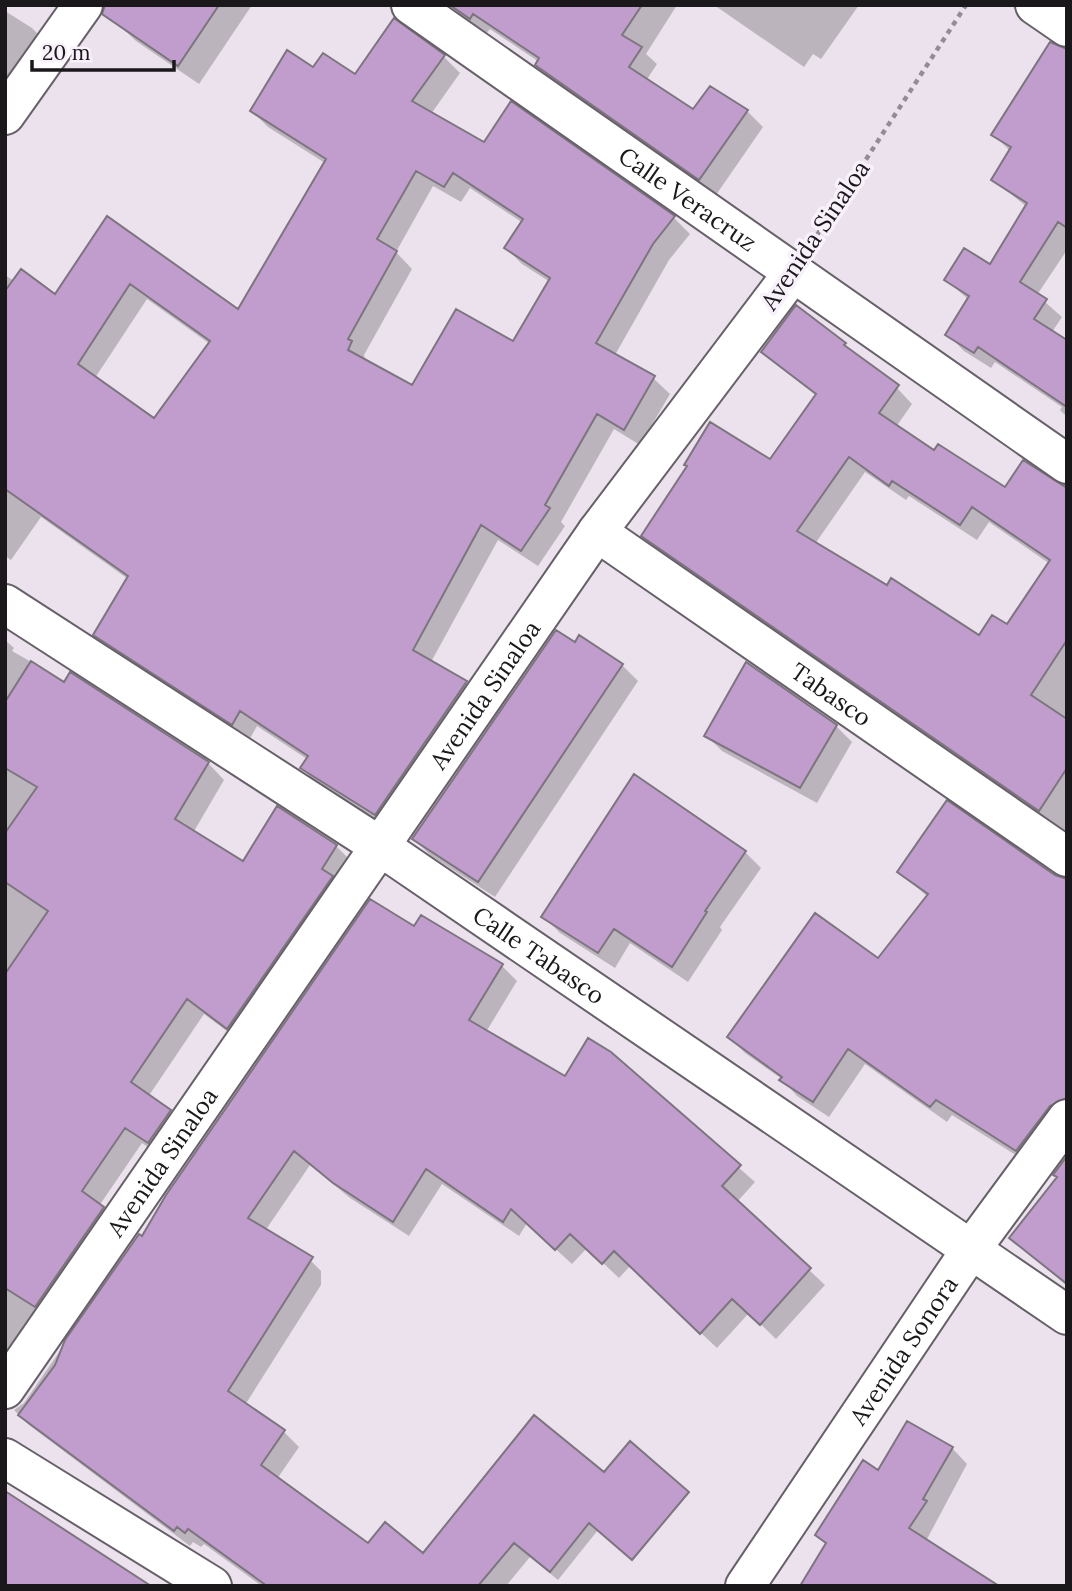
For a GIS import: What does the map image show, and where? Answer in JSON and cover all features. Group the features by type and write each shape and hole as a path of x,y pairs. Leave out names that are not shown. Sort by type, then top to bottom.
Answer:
{"street":[{"path":"5,115 83,5"},
{"name":"Calle Veracruz","path":"411,5 1067,464"},
{"path":"1035,5 1067,27"},
{"name":"Avenida Sinaloa","path":"5,1389 597,532 792,274"},
{"name":"Tabasco","path":"597,532 1067,857"},
{"name":"Calle Tabasco","path":"5,604 381,847 1067,1315"},
{"name":"Avenida Sonora","path":"745,1586 972,1248 1067,1119"},
{"path":"5,1458 212,1586"}],"path":[{"name":"Avenida Sinaloa","path":"792,274 966,5"}],"building":[{"path":"105,5 219,5 178,66 102,14"},
{"path":"450,5 642,5 622,35 642,47 629,67 693,109 710,86 748,110 699,180 535,65 539,58 473,14 470,19"},
{"path":"394,18 445,55 412,101 484,142 511,101 675,216 653,244 596,343 655,376 624,430 597,414 545,505 550,508 521,551 481,525 413,650 467,681 375,815 300,768 308,756 240,711 232,725 93,635 128,576 5,489 5,291 21,269 55,294 107,216 238,309 326,159 250,111 287,50 313,67 323,53 355,74","holes":["416,171 444,187 453,173 523,219 504,248 550,278 513,341 456,309 412,385 348,350 352,341 348,339 397,251 377,239","130,284 210,341 154,418 78,364"]},
{"path":"1050,42 1067,49 1067,228 1058,222 1020,282 1047,299 1034,319 1067,340 1067,407 978,347 974,353 945,335 969,296 944,280 964,248 990,264 1027,203 991,180 1011,147 991,135"},
{"path":"796,305 846,343 844,345 899,385 879,413 934,450 938,444 1005,487 1023,460 1067,488 1067,640 1031,695 1067,719 1067,768 1039,811 641,536 687,466 684,465 710,422 770,459 816,394 761,352","holes":["849,457 889,486 892,481 960,525 972,507 1050,560 1007,624 992,615 979,635 891,578 887,585 797,531"]},
{"path":"556,630 575,642 579,635 623,664 478,882 412,839"},
{"path":"31,661 64,682 70,672 209,762 175,819 243,861 277,806 337,845 322,869 333,876 227,1029 187,999 131,1082 171,1110 148,1143 125,1128 82,1191 104,1207 35,1307 5,1288 5,974 48,911 5,882 5,833 37,787 5,768 5,702"},
{"path":"746,662 837,725 800,788 704,736"},
{"path":"634,774 746,851 705,911 707,912 672,967 614,929 598,953 541,917"},
{"path":"947,800 1055,875 1067,879 1067,1098 1050,1106 1016,1151 936,1100 930,1107 848,1049 813,1102 779,1080 782,1077 727,1037 815,913 878,958 928,894 897,872"},
{"path":"370,899 414,926 421,915 503,964 469,1020 565,1076 588,1038 611,1052 741,1165 722,1186 811,1268 760,1325 732,1299 700,1334 614,1251 602,1264 570,1234 555,1250 511,1209 503,1222 426,1169 393,1222 333,1183 294,1151 248,1218 313,1257 228,1391 285,1430 261,1465 368,1543 385,1522 423,1553 534,1415 604,1472 630,1441 689,1492 632,1560 589,1523 550,1572 514,1543 478,1586 267,1586 188,1529 185,1533 177,1527 174,1531 18,1415 55,1365 65,1340 139,1234 142,1236 166,1195"},
{"path":"1067,1156 1067,1284 1009,1238 1057,1177 1053,1175"},
{"path":"907,1421 953,1447 923,1499 927,1501 909,1528 999,1586 800,1586 826,1543 815,1535 863,1460 878,1470"},
{"path":"5,1491 151,1586 5,1586"}]}
